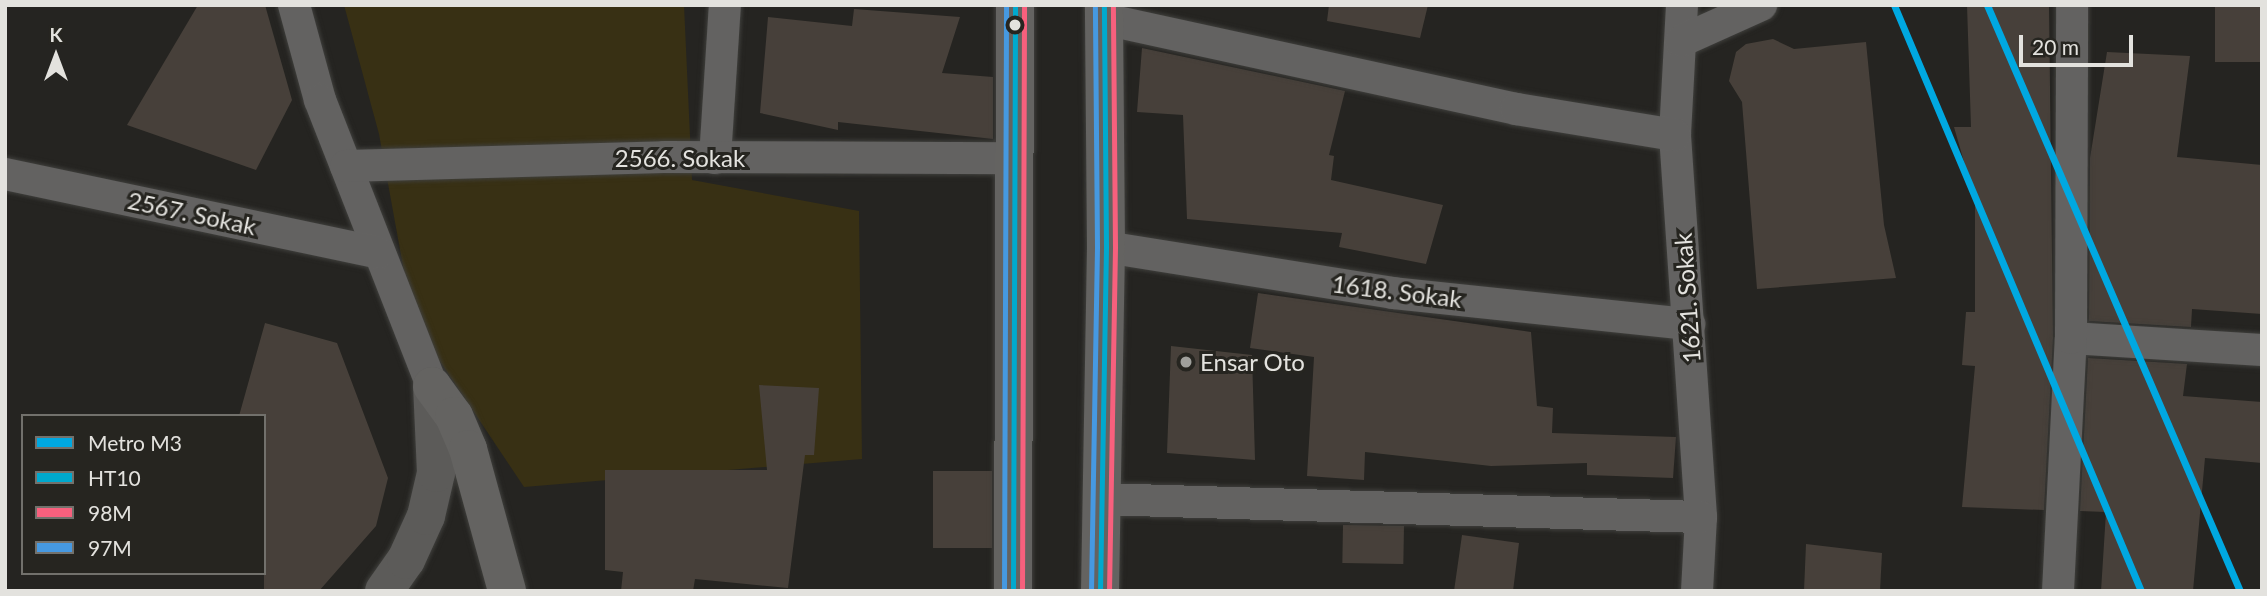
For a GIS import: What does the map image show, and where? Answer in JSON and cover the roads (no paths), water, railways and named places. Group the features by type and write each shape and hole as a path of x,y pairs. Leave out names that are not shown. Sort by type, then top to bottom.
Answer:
{"main road":[{"path":"1013,591 1015,5"},
{"path":"1100,591 1106,247 1104,12"},
{"path":"384,591 407,560 426,516 436,473 432,386"},
{"path":"432,386 454,416 468,449 507,591"}],"street":[{"path":"293,5 320,100 432,386"},
{"path":"715,158 726,5"},
{"name":"1621. Sokak","path":"1682,5 1675,135 1701,517 1697,591"},
{"path":"1681,41 1761,5"},
{"path":"2058,591 2071,338 2072,5"},
{"path":"1104,12 1516,109 1675,135"},
{"name":"2566. Sokak","path":"346,166 715,158 1013,158"},
{"name":"2567. Sokak","path":"5,174 379,253"},
{"name":"1618. Sokak","path":"1106,247 1393,293 1689,324"},
{"path":"2071,338 2262,350"},
{"path":"1100,499 1701,517"}],"metro line":[{"name":"M3","path":"1894,5 2141,591"},
{"name":"M3","path":"1987,5 2240,591"}],"place":[{"name":"Ensar Oto","path":"1186,362"}]}
